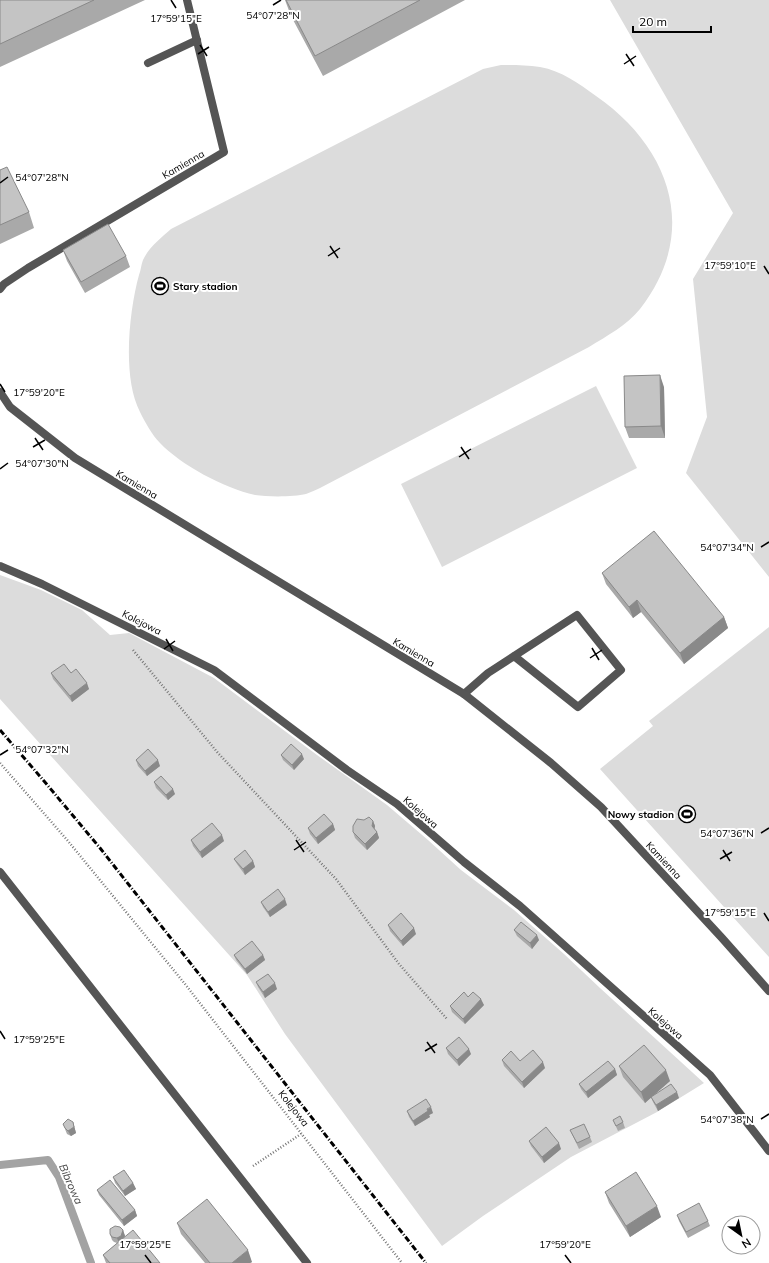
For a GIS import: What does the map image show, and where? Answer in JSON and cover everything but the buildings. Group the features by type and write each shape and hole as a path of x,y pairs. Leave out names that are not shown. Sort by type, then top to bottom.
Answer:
{"street":[{"name":"Kamienna","path":"0,289 4,284 28,268 224,152 187,0"},
{"path":"148,63 197,40"},
{"name":"Kamienna","path":"0,392 10,407 75,458 464,694 551,763 600,807 722,938 769,991"},
{"name":"Kolejowa","path":"0,566 49,587 214,670 348,770 397,804 464,862 520,906 710,1075 769,1151"},
{"path":"464,694 488,673 514,656 577,615 621,670 578,707 514,656"},
{"path":"0,872 307,1263"}],"path":[{"path":"129,646 218,753 336,879 399,964 447,1019"},
{"name":"Kolejowa","path":"0,763 68,841 185,984 402,1263"},
{"path":"238,1175 301,1134"}],"shaded area":[{"path":"610,0 769,0 769,577 686,473 707,417 693,279 733,213"},
{"path":"501,65 525,65 540,67 556,71 576,82 622,117 643,140 659,166 669,193 672,221 669,251 658,280 635,315 623,325 589,347 306,494 267,496 243,492 204,475 169,451 154,436 140,412 134,398 129,363 130,325 135,290 143,260 152,247 171,229 483,69"},
{"path":"596,386 637,468 442,567 401,484"},
{"path":"0,575 41,590 82,610 110,635 129,633 214,678 387,805 461,870 514,910 704,1083 657,1112 571,1157 483,1216 442,1246 285,1034 247,975 0,699"},
{"name":"Nowy stadion","path":"769,627 769,957 600,769 653,726 649,721"}],"waterway":[{"name":"Bibrowa","path":"0,1165 48,1160 59,1177 91,1263"}],"railway":[{"path":"0,730 100,848 426,1263"}],"place":[{"name":"Stary stadion","path":"160,286"},
{"name":"Nowy stadion","path":"687,814"}]}
